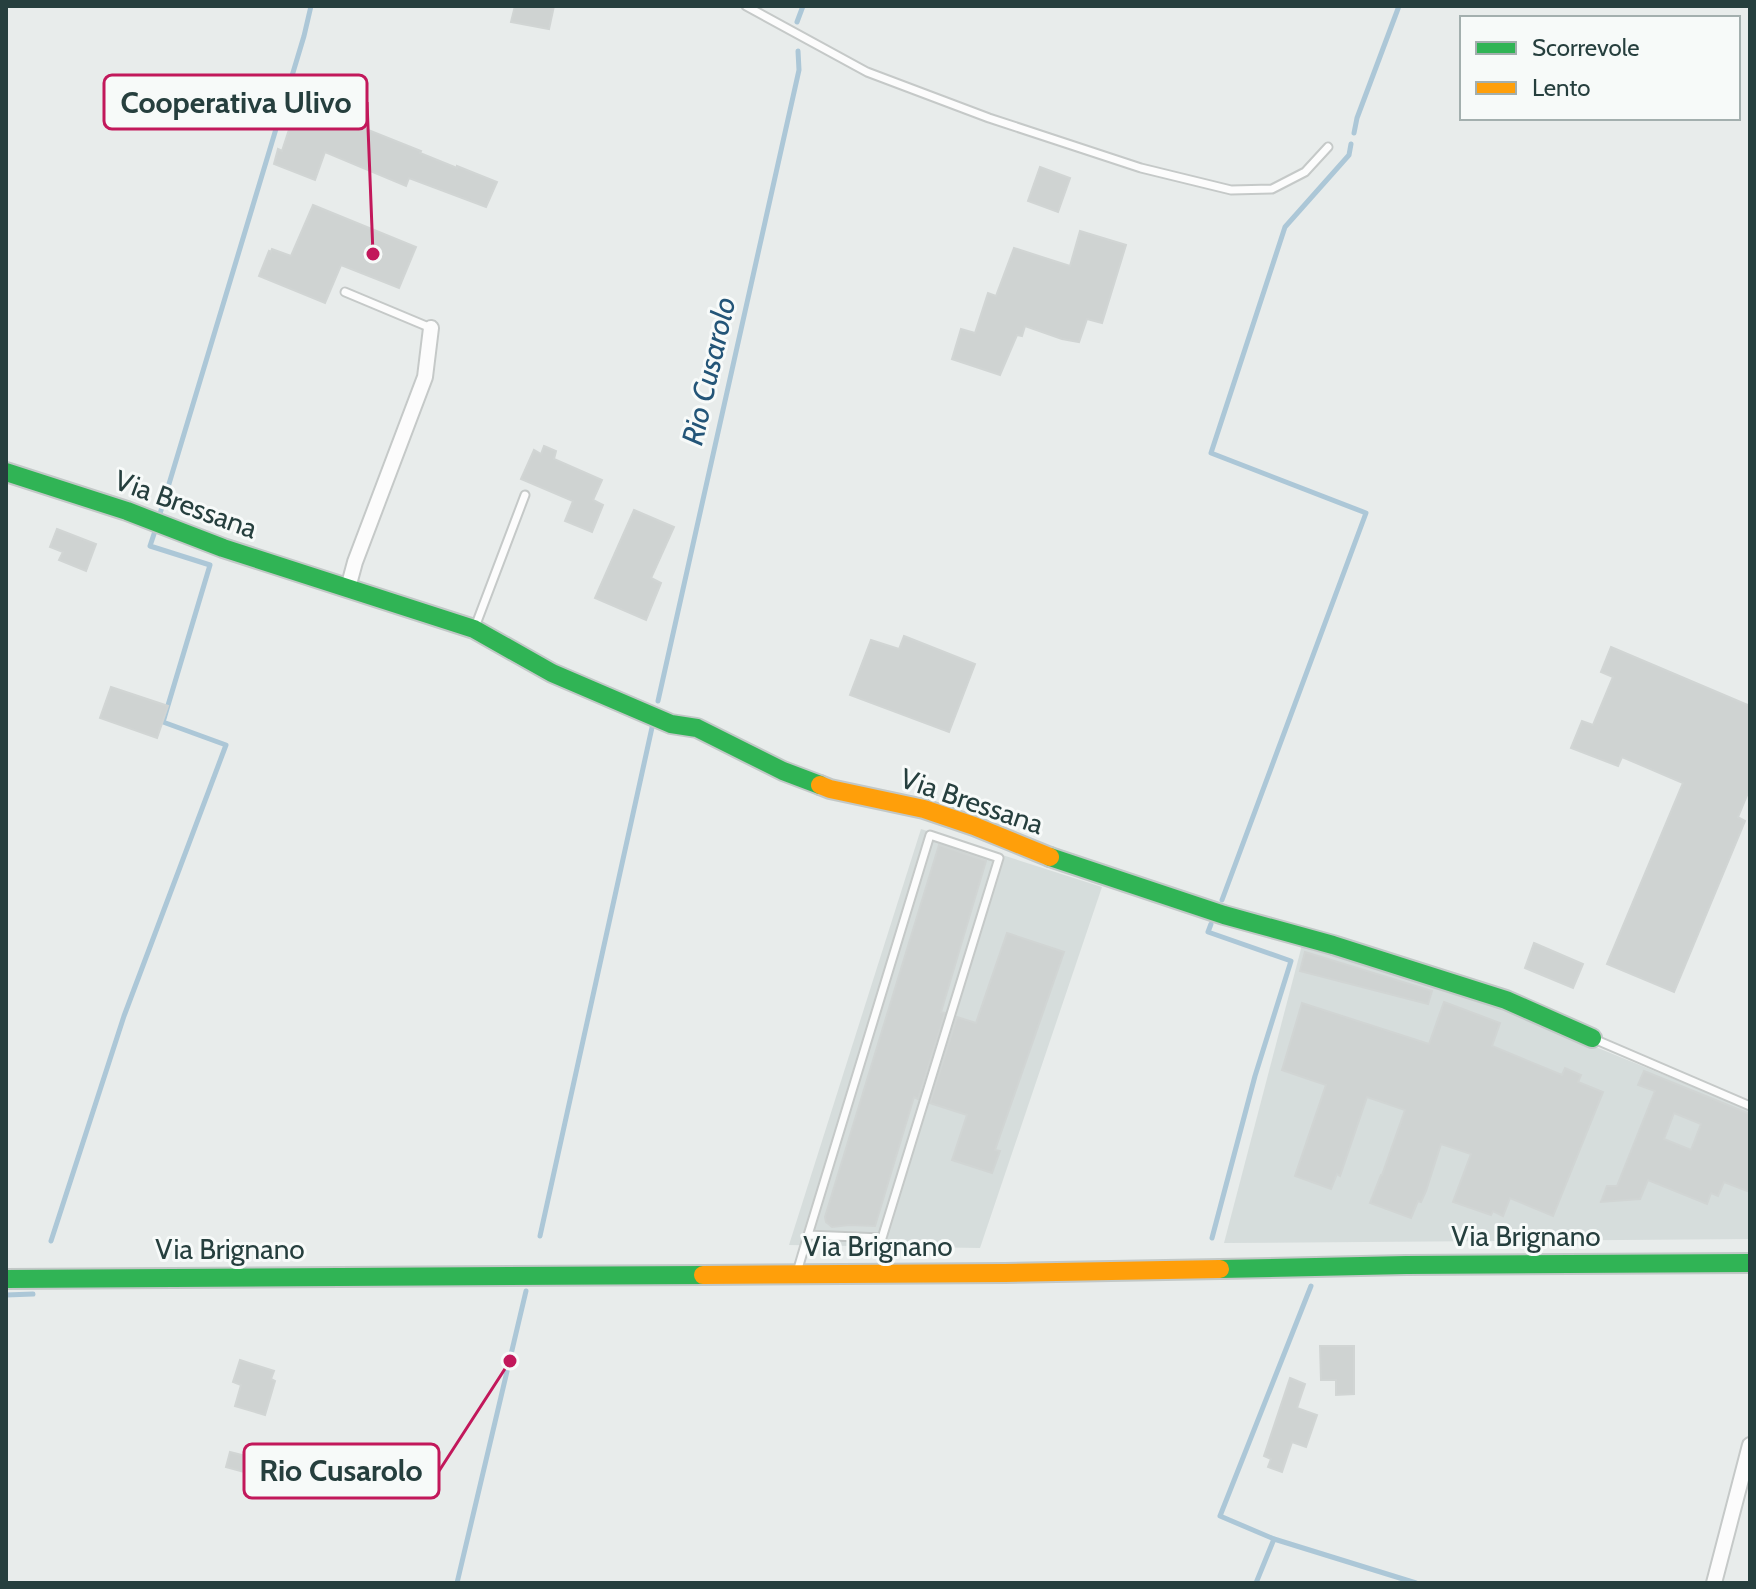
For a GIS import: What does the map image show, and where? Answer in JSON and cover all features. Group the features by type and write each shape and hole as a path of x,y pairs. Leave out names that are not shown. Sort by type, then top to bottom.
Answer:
{"street":[{"path":"348,588 425,377 431,328"},
{"name":"Via Bressana","path":"6,472 127,511 223,548 474,629 552,673 671,724 697,728 783,771 830,789 924,809 1054,859 1224,915 1333,945 1506,1000 1592,1038"},
{"name":"Via Brignano","path":"6,1279 1021,1273 1406,1265 1750,1263"},
{"path":"1714,1583 1750,1445"}],"lane":[{"path":"746,6 867,72 989,118 1141,168 1231,190 1272,189 1305,172 1328,147"},
{"path":"345,292 431,328"},
{"path":"474,629 525,495"},
{"path":"796,1274 930,835 999,858 882,1238 808,1235"},
{"path":"1592,1038 1750,1106"}],"shaded area":[{"path":"921,829 1102,887 980,1248 789,1245"},
{"path":"1302,945 1444,985 1750,1110 1750,1239 1224,1243"}],"building":[{"path":"515,6 554,6 549,29 511,22"},
{"path":"298,102 497,182 486,207 409,178 406,186 325,152 315,180 274,164 278,149 282,151"},
{"path":"1040,167 1070,178 1058,212 1028,201"},
{"path":"313,205 416,247 399,288 341,265 325,303 259,276 272,249 291,256"},
{"path":"1080,231 1126,245 1102,323 1087,319 1079,342 1025,326 1022,336 1017,335 1000,375 952,359 961,329 975,333 988,293 996,296 1014,248 1070,266"},
{"path":"544,446 556,451 554,459 602,480 593,500 603,505 592,532 565,521 573,501 521,479 534,450 541,454"},
{"path":"634,510 674,527 651,578 661,583 646,620 595,598"},
{"path":"57,529 96,544 86,571 59,560 63,552 50,547"},
{"path":"904,636 975,664 949,732 850,695 871,640 899,649"},
{"path":"1611,647 1750,706 1750,788 1738,817 1745,821 1674,992 1607,964 1683,783 1622,757 1618,766 1571,748 1582,721 1593,725 1613,677 1601,672"},
{"path":"111,687 168,706 157,738 100,718"},
{"path":"939,845 986,861 941,1012 945,1013 918,1099 914,1097 875,1226 832,1227 825,1217"},
{"path":"1007,933 1064,952 995,1150 1000,1151 992,1173 952,1160 967,1115 930,1103 957,1017 976,1023"},
{"path":"1534,943 1583,964 1573,988 1525,968"},
{"path":"1305,952 1432,991 1428,1004 1300,971"},
{"path":"1444,1002 1500,1023 1492,1046 1562,1075 1565,1068 1581,1075 1578,1082 1603,1092 1553,1216 1510,1198 1503,1216 1453,1202 1471,1154 1441,1144 1426,1191 1411,1218 1370,1203 1405,1110 1367,1097 1340,1176 1337,1174 1331,1189 1295,1176 1326,1085 1282,1070 1302,1003 1429,1044"},
{"path":"1644,1071 1750,1114 1750,1192 1724,1182 1718,1196 1711,1193 1707,1204 1648,1180 1640,1199 1601,1202 1607,1186 1617,1186 1655,1091 1638,1085","holes":["1674,1113 1701,1124 1691,1150 1664,1139"]},
{"path":"1320,1346 1354,1346 1354,1394 1336,1395 1336,1380 1321,1380"},
{"path":"240,1360 274,1371 271,1379 275,1381 265,1415 235,1406 241,1385 233,1382"},
{"path":"1290,1378 1305,1384 1297,1408 1317,1415 1306,1447 1292,1442 1282,1472 1268,1467 1271,1459 1264,1456"},
{"path":"230,1452 273,1463 270,1479 226,1467"}],"waterway":[{"path":"159,517 311,6"},
{"name":"Rio Cusarolo","path":"797,22 803,6"},
{"path":"1354,133 1399,6"},
{"name":"Rio Cusarolo","path":"658,701 799,70 798,51"},
{"path":"1222,900 1366,513 1211,453 1285,227 1349,155 1351,144"},
{"path":"51,1241 124,1016 226,745 163,722 210,565 150,546 155,531"},
{"name":"Rio Cusarolo","path":"540,1236 653,723"},
{"path":"1211,924 1208,932 1291,961 1255,1076 1212,1238"},
{"path":"1311,1286 1220,1516 1274,1539 1416,1583"},
{"name":"Rio Cusarolo","path":"457,1583 526,1291"},
{"path":"6,1295 33,1294"},
{"path":"1256,1583 1274,1539"}],"traffic: fast":[{"path":"6,472 127,511 223,548 474,629 552,673 671,724 697,728 783,771 820,785"},
{"path":"1050,857 1224,915 1333,945 1506,1000 1592,1038"},
{"path":"1220,1269 1750,1263"},
{"path":"6,1279 703,1275"}],"traffic: slow":[{"path":"820,785 924,809 1050,857"},
{"path":"703,1275 1220,1269"}],"place":[{"name":"Cooperativa Ulivo","path":"373,254"},
{"name":"Rio Cusarolo","path":"510,1361"}]}
